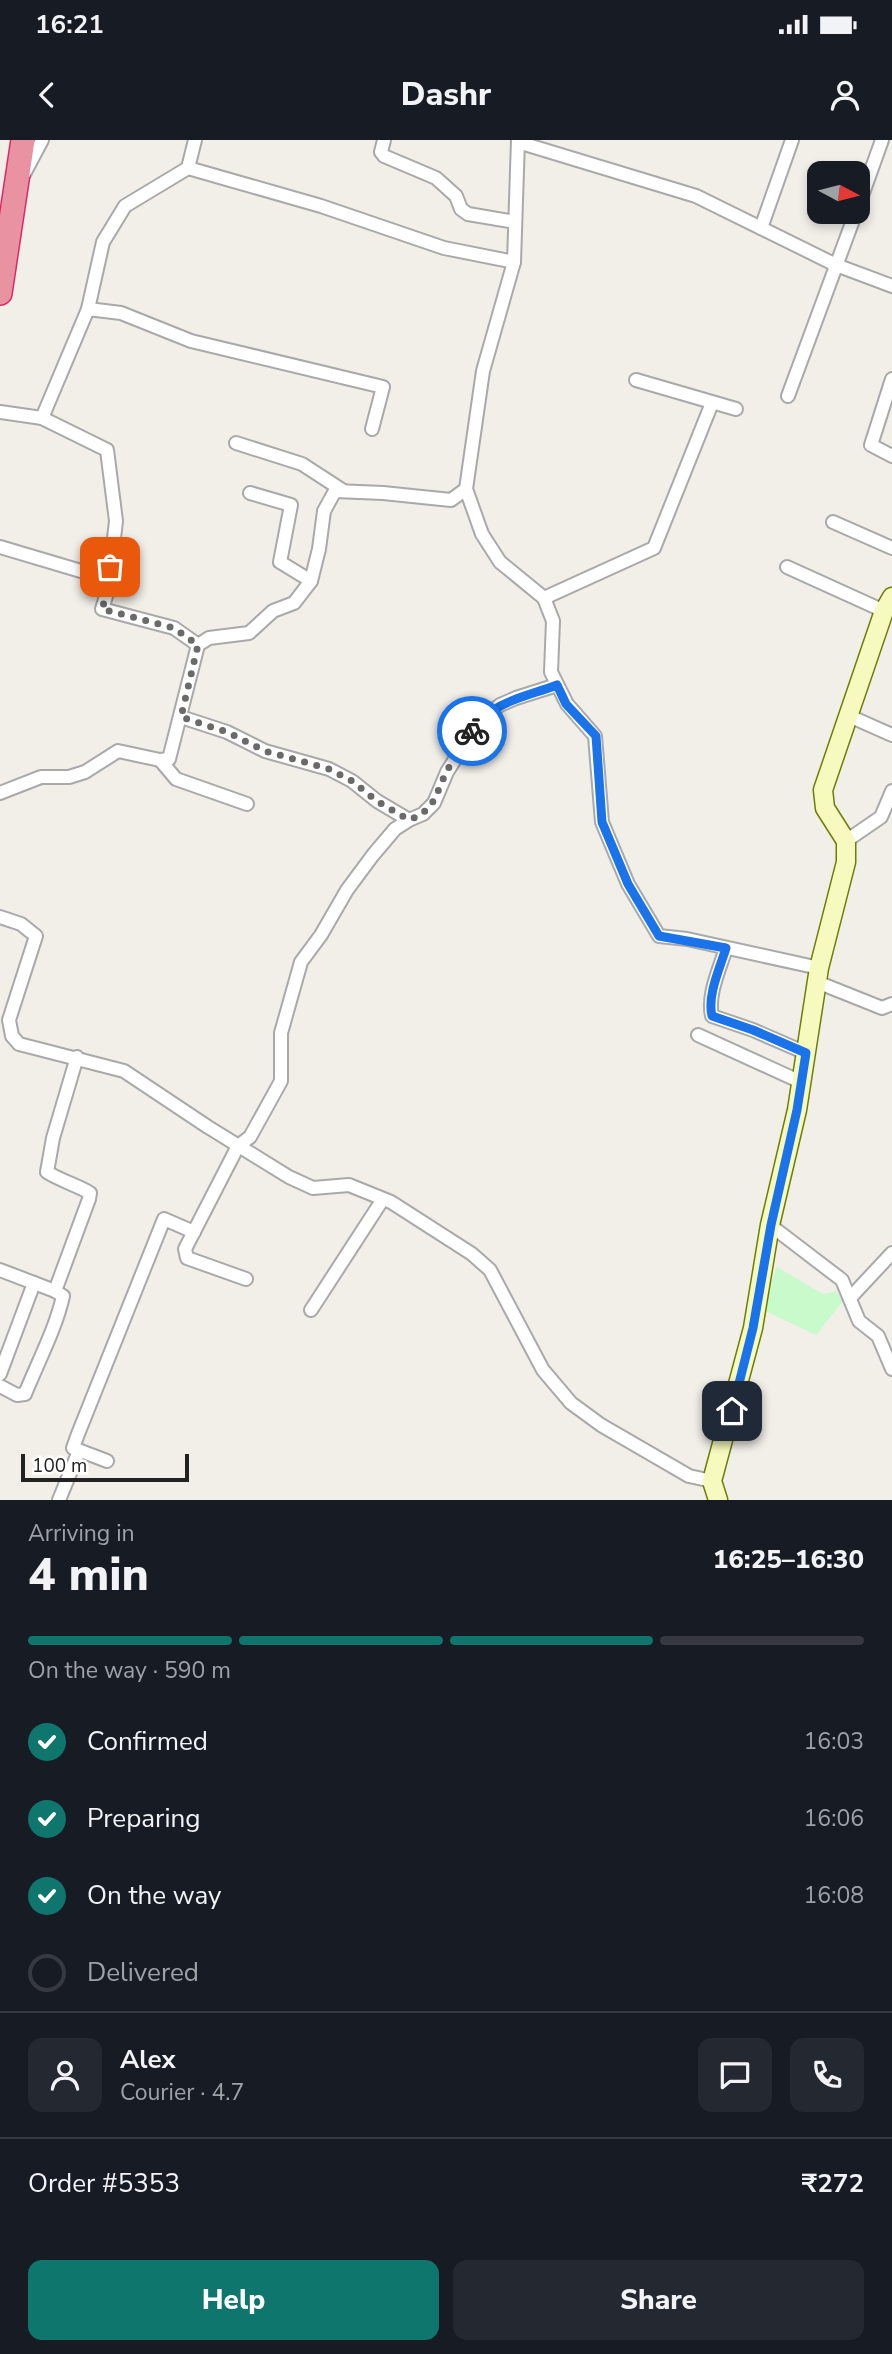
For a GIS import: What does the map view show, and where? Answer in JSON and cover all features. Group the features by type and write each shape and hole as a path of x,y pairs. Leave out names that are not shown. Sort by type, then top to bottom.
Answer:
{"highway":[{"path":"0,293 10,140"},
{"path":"8,197 23,140"}],"main road":[{"path":"718,1500 712,1481 753,1328 801,1082 818,975 848,850 846,841 825,808 823,790 888,604"}],"street":[{"path":"8,197 41,140"},
{"path":"42,418 88,309 103,242 125,206 188,167 195,140"},
{"path":"384,140 380,152 384,156 436,178 456,196 461,209 468,214 515,222"},
{"path":"761,228 792,140"},
{"path":"870,174 882,140"},
{"path":"892,286 836,265 696,196 518,141 514,261 483,372 466,489 482,534 500,562 544,598 553,621 551,672 566,704 596,736 602,822 628,884 659,936 726,948 818,975 882,1008 892,1004"},
{"path":"188,167 321,206 444,248 514,261"},
{"path":"788,396 851,224"},
{"path":"88,309 121,313 191,341 383,387 372,429"},
{"path":"892,379 871,445 892,456"},
{"path":"636,380 736,410"},
{"path":"544,598 654,548 712,402"},
{"path":"0,412 42,418 107,450 116,521 108,590 102,609 174,628 198,645"},
{"path":"236,443 302,464 342,490"},
{"path":"0,793 41,777 69,777 85,772 118,751 160,760 169,759 198,645 209,638 249,633 273,611 294,603 311,581 324,511 335,491 451,500 466,489"},
{"path":"250,493 291,505 280,562 311,581"},
{"path":"833,522 892,548"},
{"path":"0,547 91,574 108,590"},
{"path":"787,566 888,604"},
{"path":"246,1279 187,1258 186,1249 238,1146 250,1137 281,1081 281,1033 302,962 347,890 373,855 395,829 423,814 434,803 447,772 479,721 500,705 557,685"},
{"path":"847,715 892,734"},
{"path":"181,717 227,732 265,751 329,769 352,781 377,801 409,820"},
{"path":"160,760 176,779 247,804"},
{"path":"846,841 881,817 892,791"},
{"path":"0,917 20,924 36,936 9,1020 12,1036 19,1044 124,1070 289,1177 313,1188 349,1185 383,1199 472,1254 490,1270 543,1370 571,1403 601,1425 690,1476 712,1481"},
{"path":"726,948 712,997 712,1016 806,1053"},
{"path":"698,1035 801,1082"},
{"path":"55,1291 90,1193 47,1172 53,1138 77,1057"},
{"path":"311,1310 383,1199"},
{"path":"107,1461 73,1448 164,1219 194,1231"},
{"path":"771,1225 842,1280 859,1321 878,1336 892,1369"},
{"path":"850,1298 892,1253"},
{"path":"0,1270 64,1296 59,1316 25,1394 17,1395 0,1386"},
{"path":"0,1374 34,1283"},
{"path":"59,1500 79,1451"}],"green space":[{"path":"777,1267 823,1294 836,1291 843,1301 816,1335 761,1309"}],"way so far":[{"path":"110,567 108,590 102,609 174,628 198,645 181,717 227,732 265,751 329,769 352,781 377,801 409,820 423,814 434,803 447,772 472,731"}],"route":[{"path":"472,731 479,721 500,705 557,685 566,704 596,736 602,822 628,884 659,936 726,948 712,997 712,1016 806,1053 753,1328 732,1411"}]}
